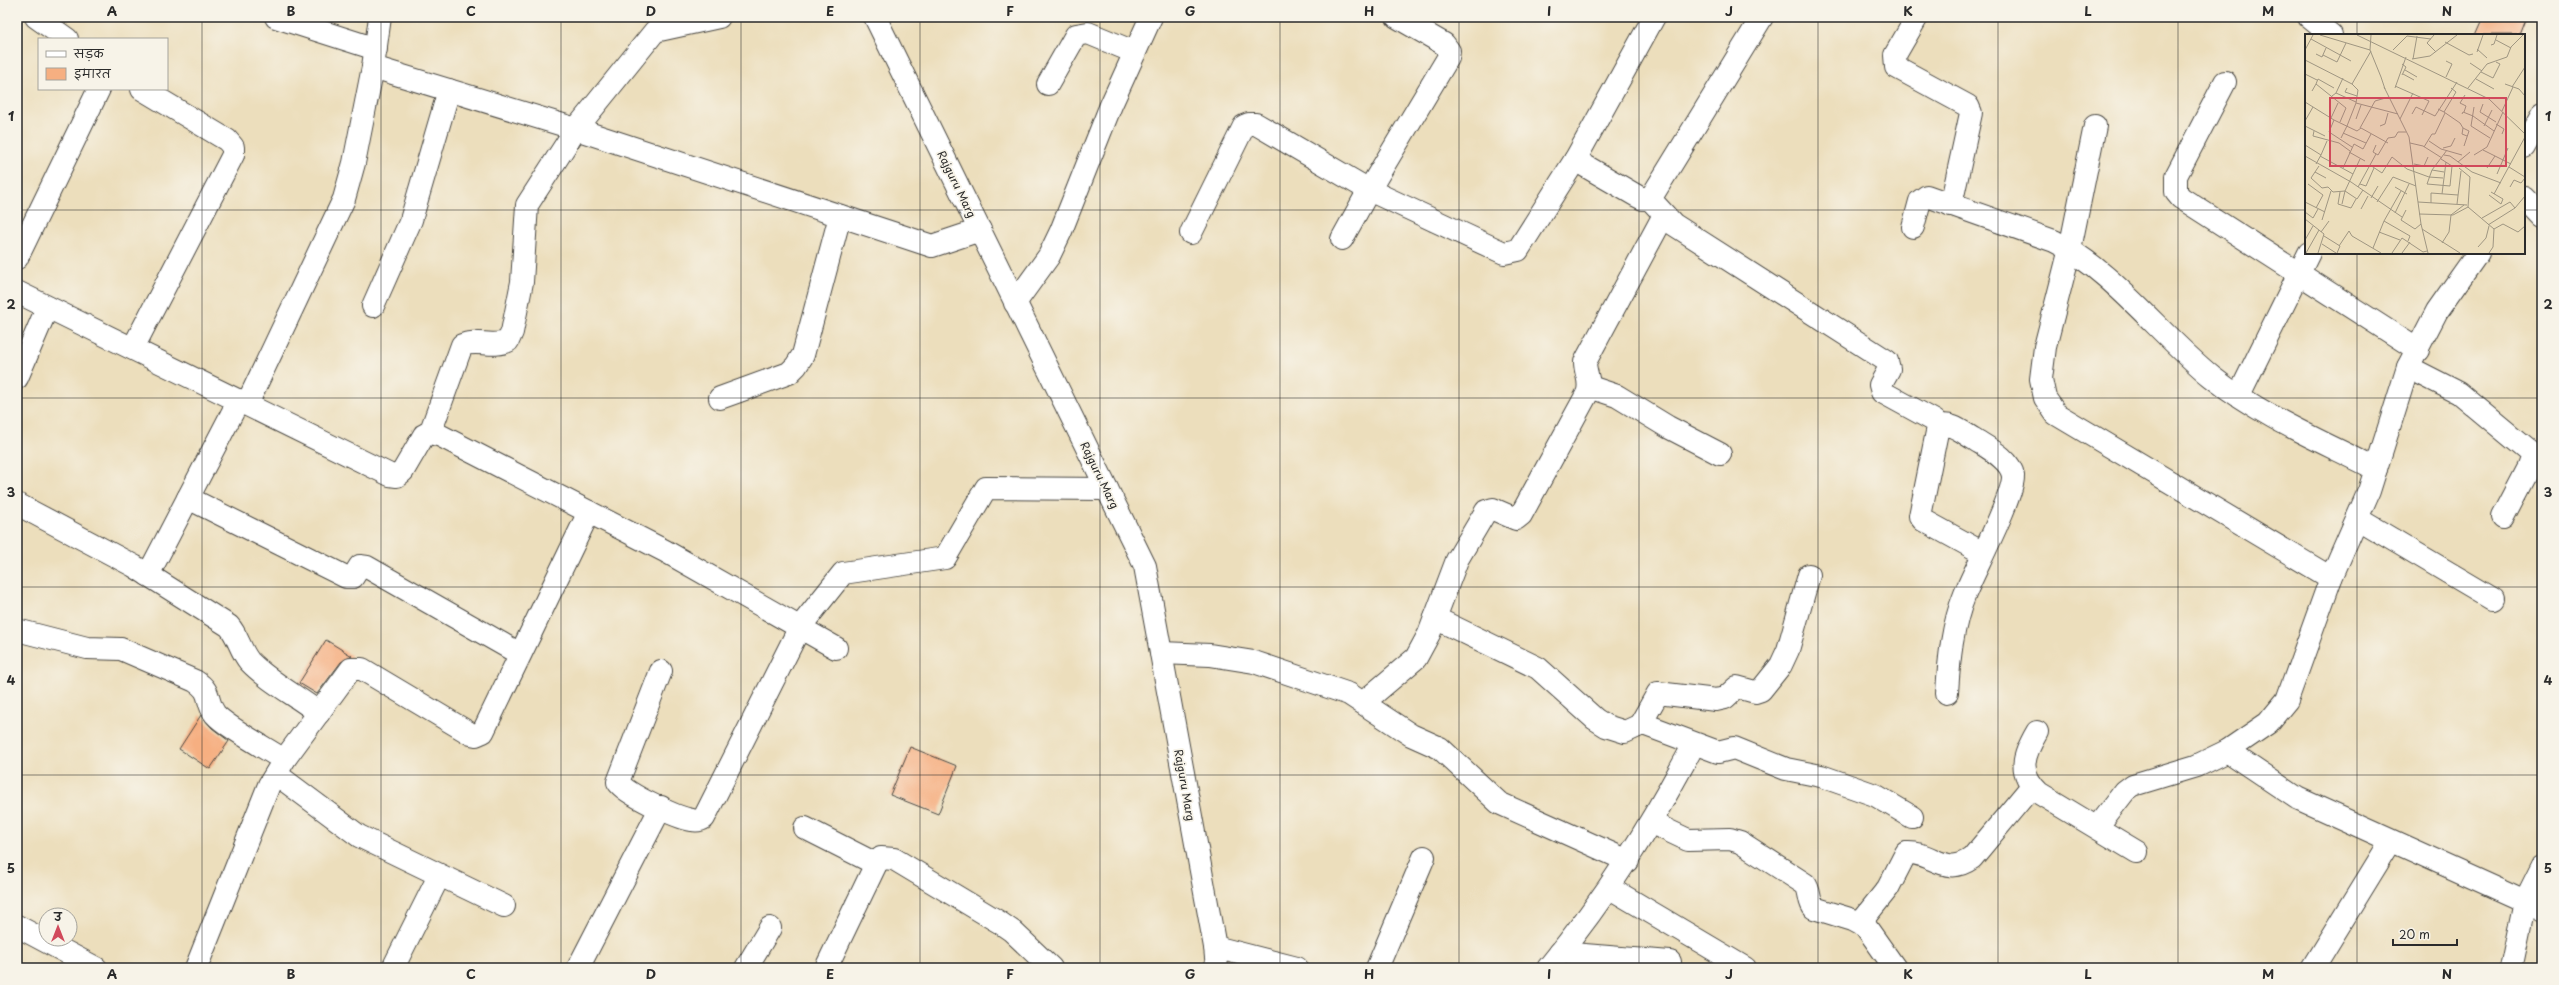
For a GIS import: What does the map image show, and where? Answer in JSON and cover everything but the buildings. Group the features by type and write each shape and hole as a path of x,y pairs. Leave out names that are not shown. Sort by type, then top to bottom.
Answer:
{"street":[{"path":"36,17 66,38"},
{"path":"276,17 449,90 576,129 932,246 980,230"},
{"path":"148,575 188,498 243,402 344,199 354,163 374,58 380,17"},
{"path":"430,433 462,345 467,342 499,345 508,341 512,332 522,282 527,204 576,129 654,31 719,17"},
{"name":"Rajguru Marg","path":"875,17 1145,566 1216,958"},
{"path":"1015,303 1049,256 1061,231 1134,52 1151,17"},
{"path":"1191,233 1244,126 1256,124 1369,190 1504,253 1511,253 1518,250 1575,160 1654,17"},
{"path":"1649,198 1659,187 1762,17"},
{"path":"1917,17 1895,55 1896,67 1968,106 1971,113 1951,204"},
{"path":"2309,17 2329,34"},
{"path":"1342,239 1369,190 1448,58 1449,50 1444,44 1403,19"},
{"path":"1048,84 1076,35 1081,33 1088,33 1134,52"},
{"path":"2225,82 2176,176 2176,192 2181,198 2299,274 2459,393 2530,452 2532,458 2529,467 2503,517"},
{"path":"17,258 99,90"},
{"path":"133,348 233,155 233,147 227,140 144,90"},
{"path":"373,306 411,220 449,90"},
{"path":"2525,145 2542,115"},
{"path":"2096,126 2070,249 2045,347 2041,379 2045,398 2056,414 2331,578"},
{"path":"1575,160 1637,196 1649,198 1673,224 1887,361 1888,369 1880,385 1882,392 1935,421 1938,427 1920,516 1923,520 1983,553"},
{"path":"1914,227 1923,197 1927,196 2070,249 2098,272 2201,368 2239,395 2275,417 2376,469"},
{"path":"2525,198 2542,216"},
{"path":"1364,702 1416,658 1435,618 1457,560 1486,511 1493,509 1513,518 1519,517 1590,387 1585,362 1664,215"},
{"path":"720,398 789,373 796,366 803,355 840,216"},
{"path":"2239,395 2309,254"},
{"path":"2097,827 2125,791 2133,785 2196,766 2227,751 2268,722 2287,700 2331,578 2358,518 2413,358 2437,311 2477,254"},
{"path":"17,292 390,475 397,476 403,471 424,435 430,433 441,436 665,551 836,648"},
{"path":"17,378 47,308"},
{"path":"1590,387 1617,396 1672,429 1720,454"},
{"path":"1938,427 1943,424 1954,427 1996,453 2011,469 2012,480 1964,597 1951,644 1947,693"},
{"path":"661,671 618,782 625,789 661,807 692,820 704,818 800,627 843,573 945,558 986,488 1107,489"},
{"path":"188,498 346,577 352,577 360,566 367,567 520,654"},
{"path":"17,504 148,575 229,626 235,633 242,650 254,666 319,713"},
{"path":"196,968 280,767 351,669 356,668 471,734 479,734 483,732 589,512"},
{"path":"2358,518 2493,599"},
{"path":"1435,618 1538,668 1595,719 1606,726 1625,732 1640,725 1658,693 1716,700 1725,698 1736,687 1755,692 1760,690 1781,665 1788,650 1809,575"},
{"path":"17,630 87,648 121,649 204,686 209,693 215,713 359,836 439,876 504,906"},
{"path":"1161,653 1210,655 1254,662 1349,694 1364,702 1411,735 1440,748 1500,803 1628,861"},
{"path":"1640,725 1722,752 1734,748 1786,769 1821,776 1875,795 1912,817"},
{"path":"2037,732 2026,750 2024,761 2027,778 2032,786 2039,794 2137,852"},
{"path":"1554,961 1610,888 1628,861 1652,823 1694,744"},
{"path":"2227,751 2297,798 2534,906"},
{"path":"1860,923 1888,888 1906,853 1954,866 1962,864 1972,858 2032,786"},
{"path":"578,968 661,807"},
{"path":"1652,823 1688,840 1730,839 1740,842 1805,884 1809,889 1814,908 1860,923 1870,932 1895,968"},
{"path":"805,828 876,864"},
{"path":"2313,968 2391,841"},
{"path":"1377,968 1424,857"},
{"path":"826,968 876,864 881,858 894,859 1004,925 1051,968"},
{"path":"2511,968 2534,906 2542,867"},
{"path":"393,968 439,876"},
{"path":"1610,888 1745,968"},
{"path":"17,926 96,968"},
{"path":"746,968 770,928"},
{"path":"1554,961 1669,965 1683,930"},
{"path":"1216,958 1297,968"}]}
